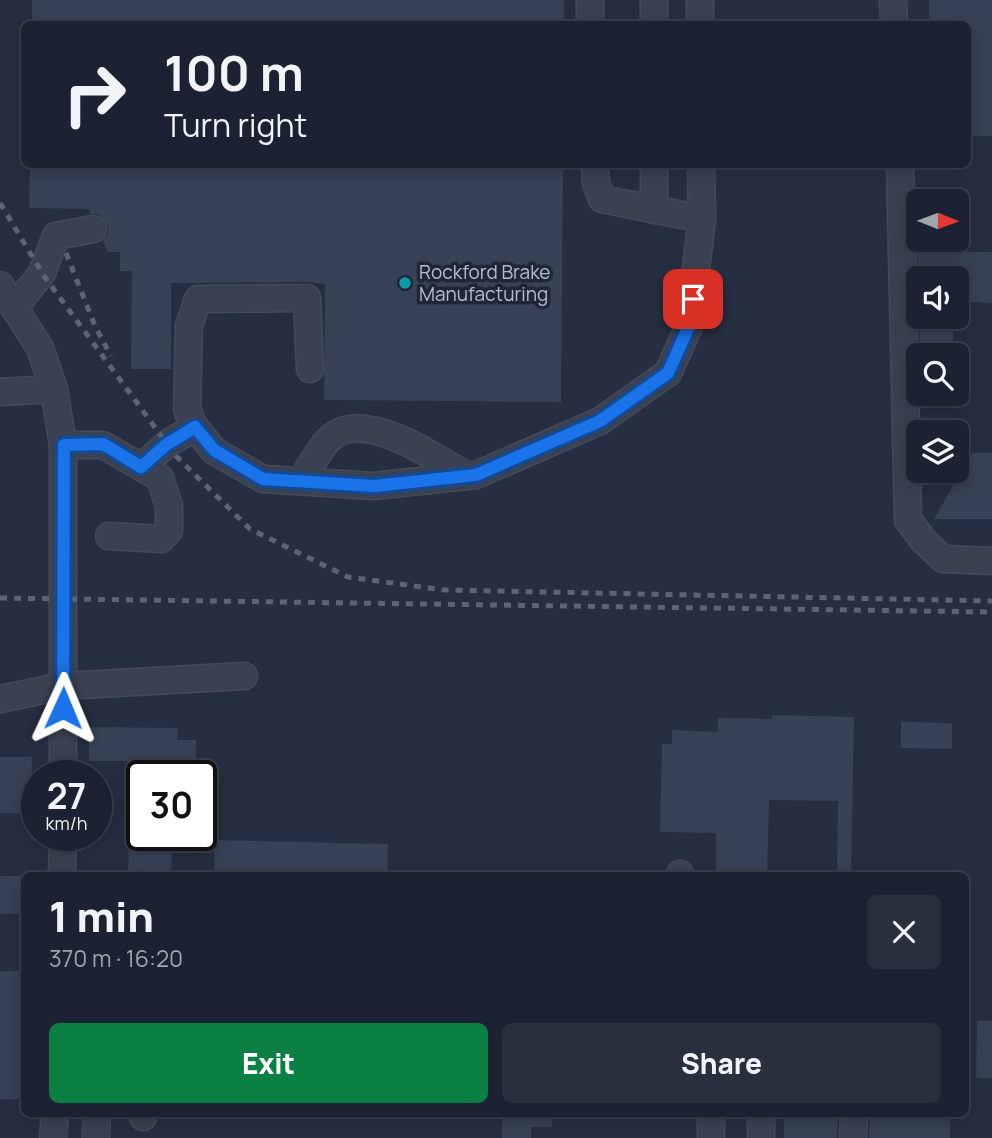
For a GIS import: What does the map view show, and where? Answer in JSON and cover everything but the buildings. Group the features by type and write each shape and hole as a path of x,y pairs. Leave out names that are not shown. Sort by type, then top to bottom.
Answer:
{"street":[{"path":"590,0 590,21"},
{"path":"654,0 654,21"},
{"path":"700,0 700,21"},
{"path":"893,0 894,21"},
{"path":"595,168 596,183 602,199 702,219"},
{"path":"654,168 654,210"},
{"path":"310,369 307,298 198,299 189,326 187,409 195,427 214,450 263,479 374,486 468,477 600,421 668,373 689,326 702,219 701,168"},
{"path":"900,168 908,520 923,540 943,559 992,561"},
{"path":"14,308 42,273 56,236 93,229"},
{"path":"0,285 40,348 54,390 64,445 63,760"},
{"path":"0,392 54,390"},
{"path":"141,467 167,444 195,427"},
{"path":"301,481 329,439 344,430 360,428 386,432 468,477"},
{"path":"64,445 103,444 160,478 169,506 169,530 161,539 109,536"},
{"path":"0,699 64,686 244,676"},
{"path":"62,872 63,851"},
{"path":"54,1138 55,1117"},
{"path":"96,1138 97,1117"},
{"path":"711,1117 711,1138"},
{"path":"761,1117 761,1138"},
{"path":"853,1138 854,1117"}],"railway":[{"path":"0,203 44,276 176,456 250,529 348,577 444,590 992,601"},
{"path":"66,253 95,326 111,356"},
{"path":"0,598 992,612"}],"place":[{"name":"Rockford Brake Manufacturing","path":"405,283"}],"route":[{"path":"63,708 64,445 103,444 141,467 167,444 195,427 214,450 263,479 374,486 476,475 600,421 668,373 689,326 693,299"}]}
